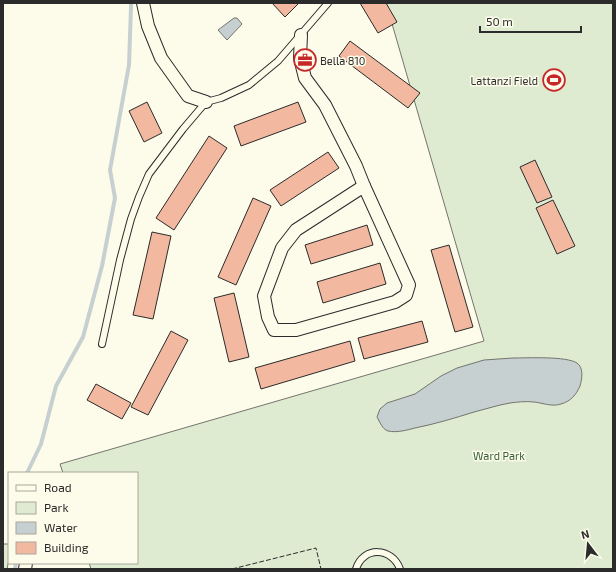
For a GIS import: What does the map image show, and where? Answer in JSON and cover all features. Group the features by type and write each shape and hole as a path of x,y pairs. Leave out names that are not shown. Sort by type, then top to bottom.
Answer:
{"street":[{"path":"143,3 148,26 161,58 188,96 206,102"},
{"path":"301,35 300,58 305,78 325,105 356,166 409,285 406,295 395,302 296,330 274,330 268,316 264,296 282,248 296,230 364,186"}],"lane":[{"path":"102,344 120,260 131,219 149,174 183,128 206,102 221,98 249,85 278,61 328,3"},
{"path":"356,569 360,560 365,556 370,553 383,552 394,558 400,569"}],"green space":[{"name":"Ward Park","path":"386,3 613,3 613,569 91,569 89,564 138,564 138,472 63,472 60,464 484,341"},
{"path":"3,544 8,544 7,569 3,569"}],"water":[{"path":"234,18 237,18 242,24 227,40 218,30"},
{"path":"513,358 564,359 577,363 582,371 580,386 573,397 558,405 534,402 510,403 402,431 391,432 384,429 377,417 380,409 387,403 415,394 441,376 457,368 484,360"}],"building":[{"path":"272,3 299,3 285,17"},
{"path":"360,3 386,3 397,22 378,33"},
{"path":"350,41 420,93 408,108 339,56"},
{"path":"147,102 162,133 144,142 129,111"},
{"path":"298,102 306,122 241,146 234,126"},
{"path":"209,136 227,148 174,230 156,218"},
{"path":"328,152 339,168 281,206 270,190"},
{"path":"535,160 552,197 537,203 520,167"},
{"path":"253,198 271,206 236,285 218,277"},
{"path":"553,200 575,246 557,254 536,208"},
{"path":"367,225 373,245 311,264 305,245"},
{"path":"152,232 171,236 153,319 133,315"},
{"path":"449,245 473,327 455,332 431,250"},
{"path":"380,263 386,284 323,303 317,282"},
{"path":"234,293 249,357 229,362 214,298"},
{"path":"422,321 428,342 364,359 358,338"},
{"path":"171,331 188,340 148,415 131,407"},
{"path":"350,341 355,361 261,389 255,368"},
{"path":"96,384 131,403 122,419 87,400"}],"waterway":[{"path":"27,472 41,444 56,386 83,337 102,266 115,198 110,170 129,65 131,3"},
{"path":"15,569 16,564"}],"fence":[{"path":"232,569 316,548 321,569"}],"place":[{"name":"Bella 810","path":"305,60"},
{"name":"Lattanzi Field","path":"554,80"}]}
